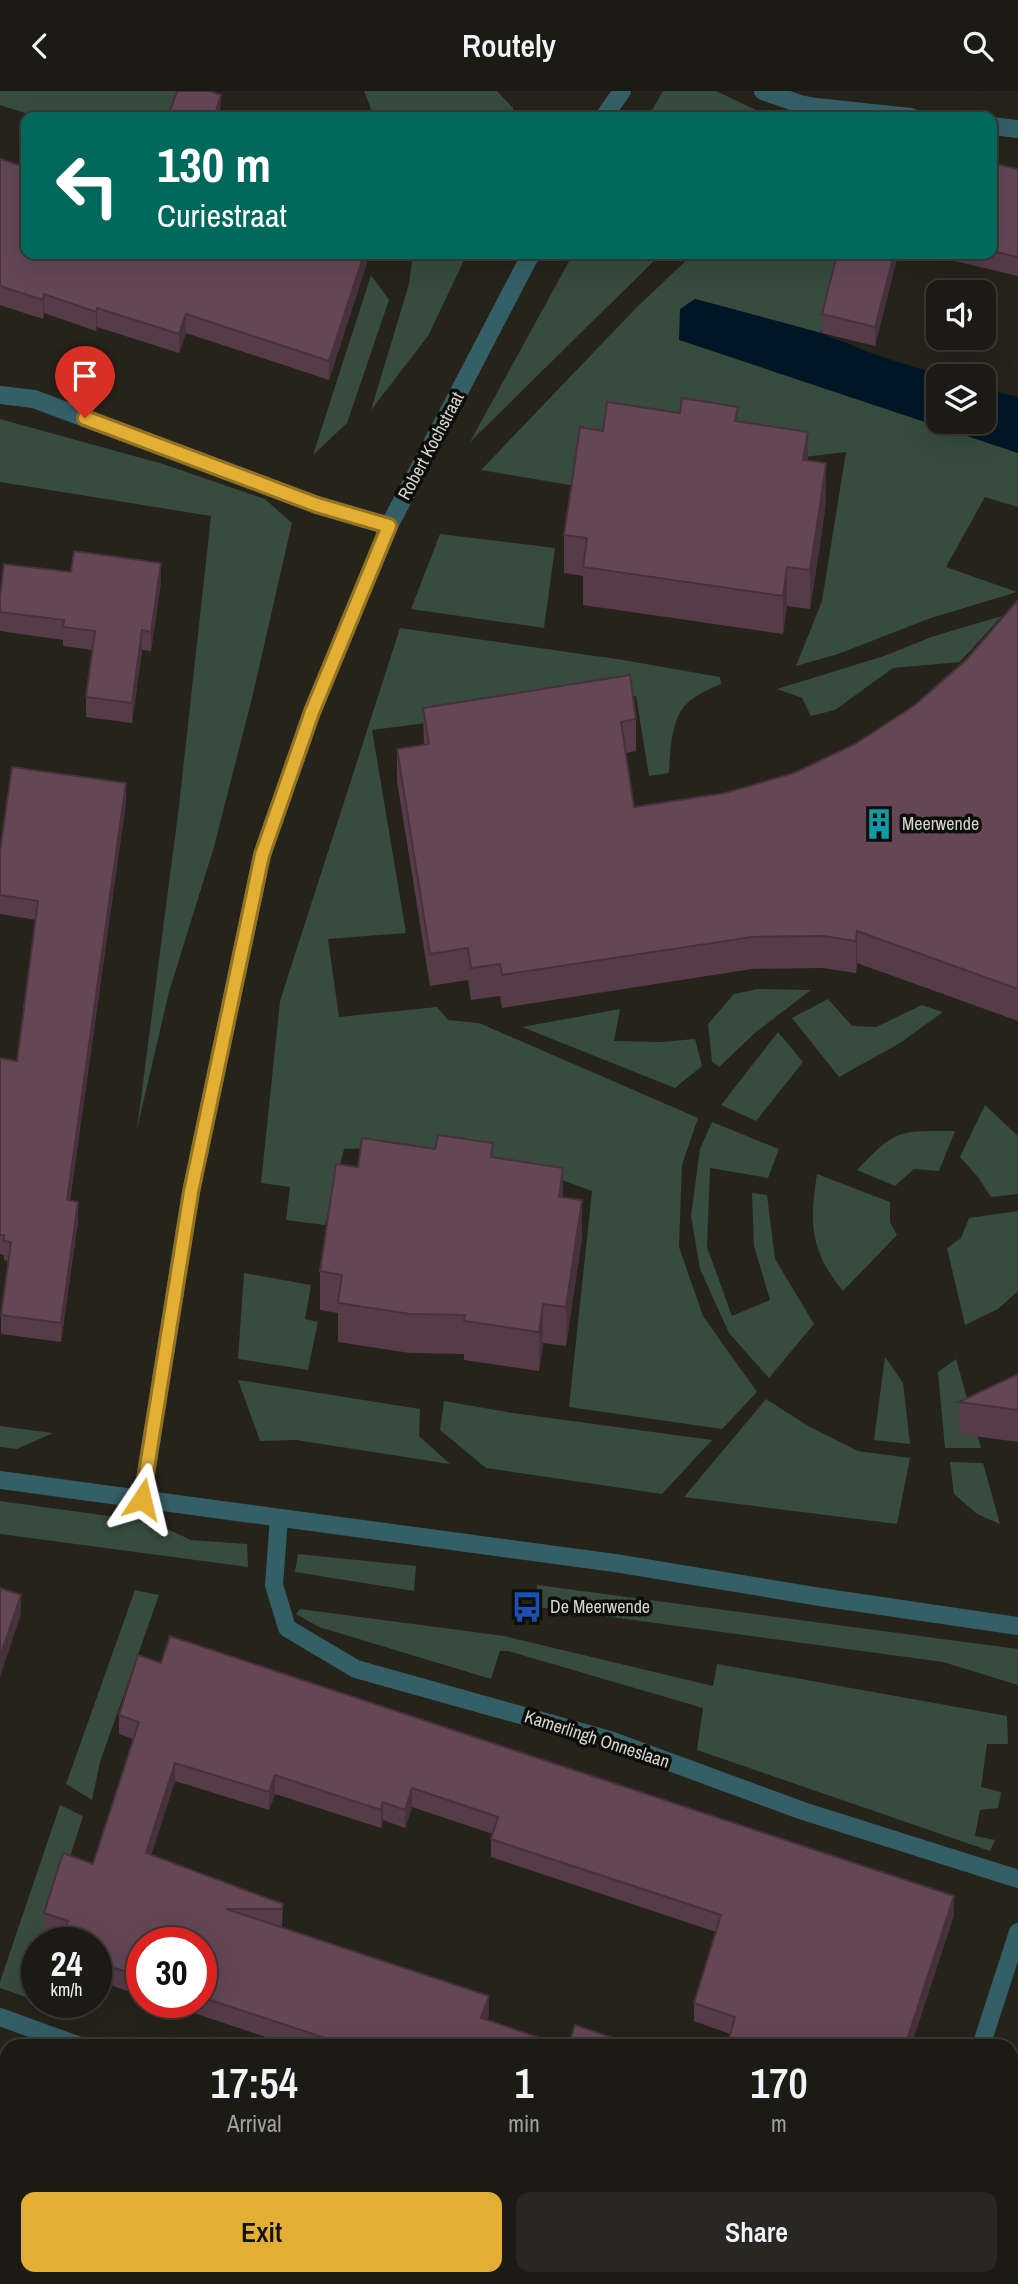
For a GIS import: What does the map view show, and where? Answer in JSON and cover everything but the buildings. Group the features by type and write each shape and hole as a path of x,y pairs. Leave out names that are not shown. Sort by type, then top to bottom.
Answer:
{"street":[{"path":"607,112 622,91"},
{"path":"763,91 800,104 864,112"},
{"path":"997,127 1018,129"},
{"name":"Robert Kochstraat","path":"142,1499 191,1192 262,855 312,712 389,526 528,259"},
{"path":"0,395 34,399 317,505 389,526"},
{"path":"0,1480 615,1563 1018,1626"},
{"name":"Kamerlingh Onneslaan","path":"279,1518 274,1584 288,1628 356,1668 610,1740 803,1811 1018,1879"},
{"path":"983,2039 1018,1932"},
{"path":"0,2017 61,2039"}],"green space":[{"path":"0,91 184,91 177,112 22,112 0,105"},
{"path":"364,91 497,91 513,108 513,112 372,112"},
{"path":"663,91 716,91 761,112 651,112"},
{"path":"412,259 465,259 428,336 371,410 409,284"},
{"path":"570,259 656,259 470,442"},
{"path":"688,259 839,259 821,333 695,299 679,339 926,422 926,434 962,434 1018,453 1018,507 985,497 946,567 1017,592 931,618 838,654 796,666 822,601 846,452 569,485 481,470 637,307"},
{"path":"371,275 389,300 347,423 313,455"},
{"path":"0,419 163,464 265,499 292,523 253,694 214,847 169,992 137,1129 179,806 211,516 0,482"},
{"path":"440,534 555,548 544,628 411,609"},
{"path":"1002,616 960,662 893,668 835,710 811,716 802,698 777,689 884,656 934,636"},
{"path":"400,628 623,660 720,677 721,684 691,700 679,715 672,739 669,773 649,776 636,696 372,730 406,933 328,939 339,1017 437,1007 448,1020 479,1023 698,1118 682,1165 679,1247 703,1316 757,1392 722,1429 569,1407 592,1191 515,1163 422,1146 344,1149 325,1225 286,1220 290,1187 261,1183 280,1001"},
{"path":"757,989 811,990 756,1032 719,1067 712,1062 708,1024 734,994"},
{"path":"828,999 852,1026 876,1027 922,1005 943,1012 900,1043 839,1077 792,1018"},
{"path":"620,1009 614,1041 661,1042 695,1039 702,1066 675,1088 522,1027"},
{"path":"778,1032 803,1062 756,1121 721,1105"},
{"path":"985,1105 1018,1136 1018,1194 991,1197 960,1157"},
{"path":"712,1122 779,1149 768,1178 710,1168 707,1247 732,1316 770,1300 754,1246 752,1193 767,1195 775,1259 814,1324 769,1378 729,1333 700,1269 691,1216 700,1149"},
{"path":"921,1131 955,1131 939,1171 914,1169 895,1186 857,1170 881,1146 900,1135"},
{"path":"817,1174 890,1202 890,1222 897,1235 843,1291 824,1263 815,1236 813,1207"},
{"path":"1018,1211 1018,1291 998,1309 965,1325 947,1248 961,1238 969,1218"},
{"path":"244,1273 311,1285 305,1319 318,1322 308,1370 238,1359"},
{"path":"885,1357 903,1383 910,1444 874,1440"},
{"path":"956,1359 981,1448 945,1448 938,1372"},
{"path":"238,1380 420,1409 419,1436 450,1464 296,1440 260,1441"},
{"path":"766,1399 810,1427 858,1451 910,1458 897,1524 684,1497"},
{"path":"444,1401 712,1440 662,1494 486,1468 440,1430"},
{"path":"0,1426 53,1433 17,1449 0,1447"},
{"path":"950,1462 983,1463 1000,1524 977,1514 954,1494"},
{"path":"0,1501 152,1522 191,1540 247,1544 248,1567 0,1534"},
{"path":"298,1554 416,1566 414,1591 295,1572"},
{"path":"537,1585 1018,1649 1018,1685 943,1662 537,1607"},
{"path":"135,1590 159,1595 100,1762 92,1800 66,1784"},
{"path":"300,1609 504,1636 713,1686 717,1664 1007,1716 1008,1744 987,1744 981,1787 1001,1792 998,1808 980,1810 975,1836 995,1840 990,1851 697,1750 703,1708 508,1651 500,1651 491,1679 319,1627 296,1614"},
{"path":"60,1805 83,1816 48,1927 21,1927 21,1995 0,1988"}],"water":[{"path":"695,299 821,333 926,371 926,422 679,340 680,309"},
{"path":"996,392 1018,397 1018,453 961,434 996,434"}],"place":[{"name":"Meerwende","path":"879,824"},
{"name":"De Meerwende","path":"527,1607"}],"route":[{"path":"85,418 317,505 389,526 312,712 262,855 191,1192 142,1499"}]}
